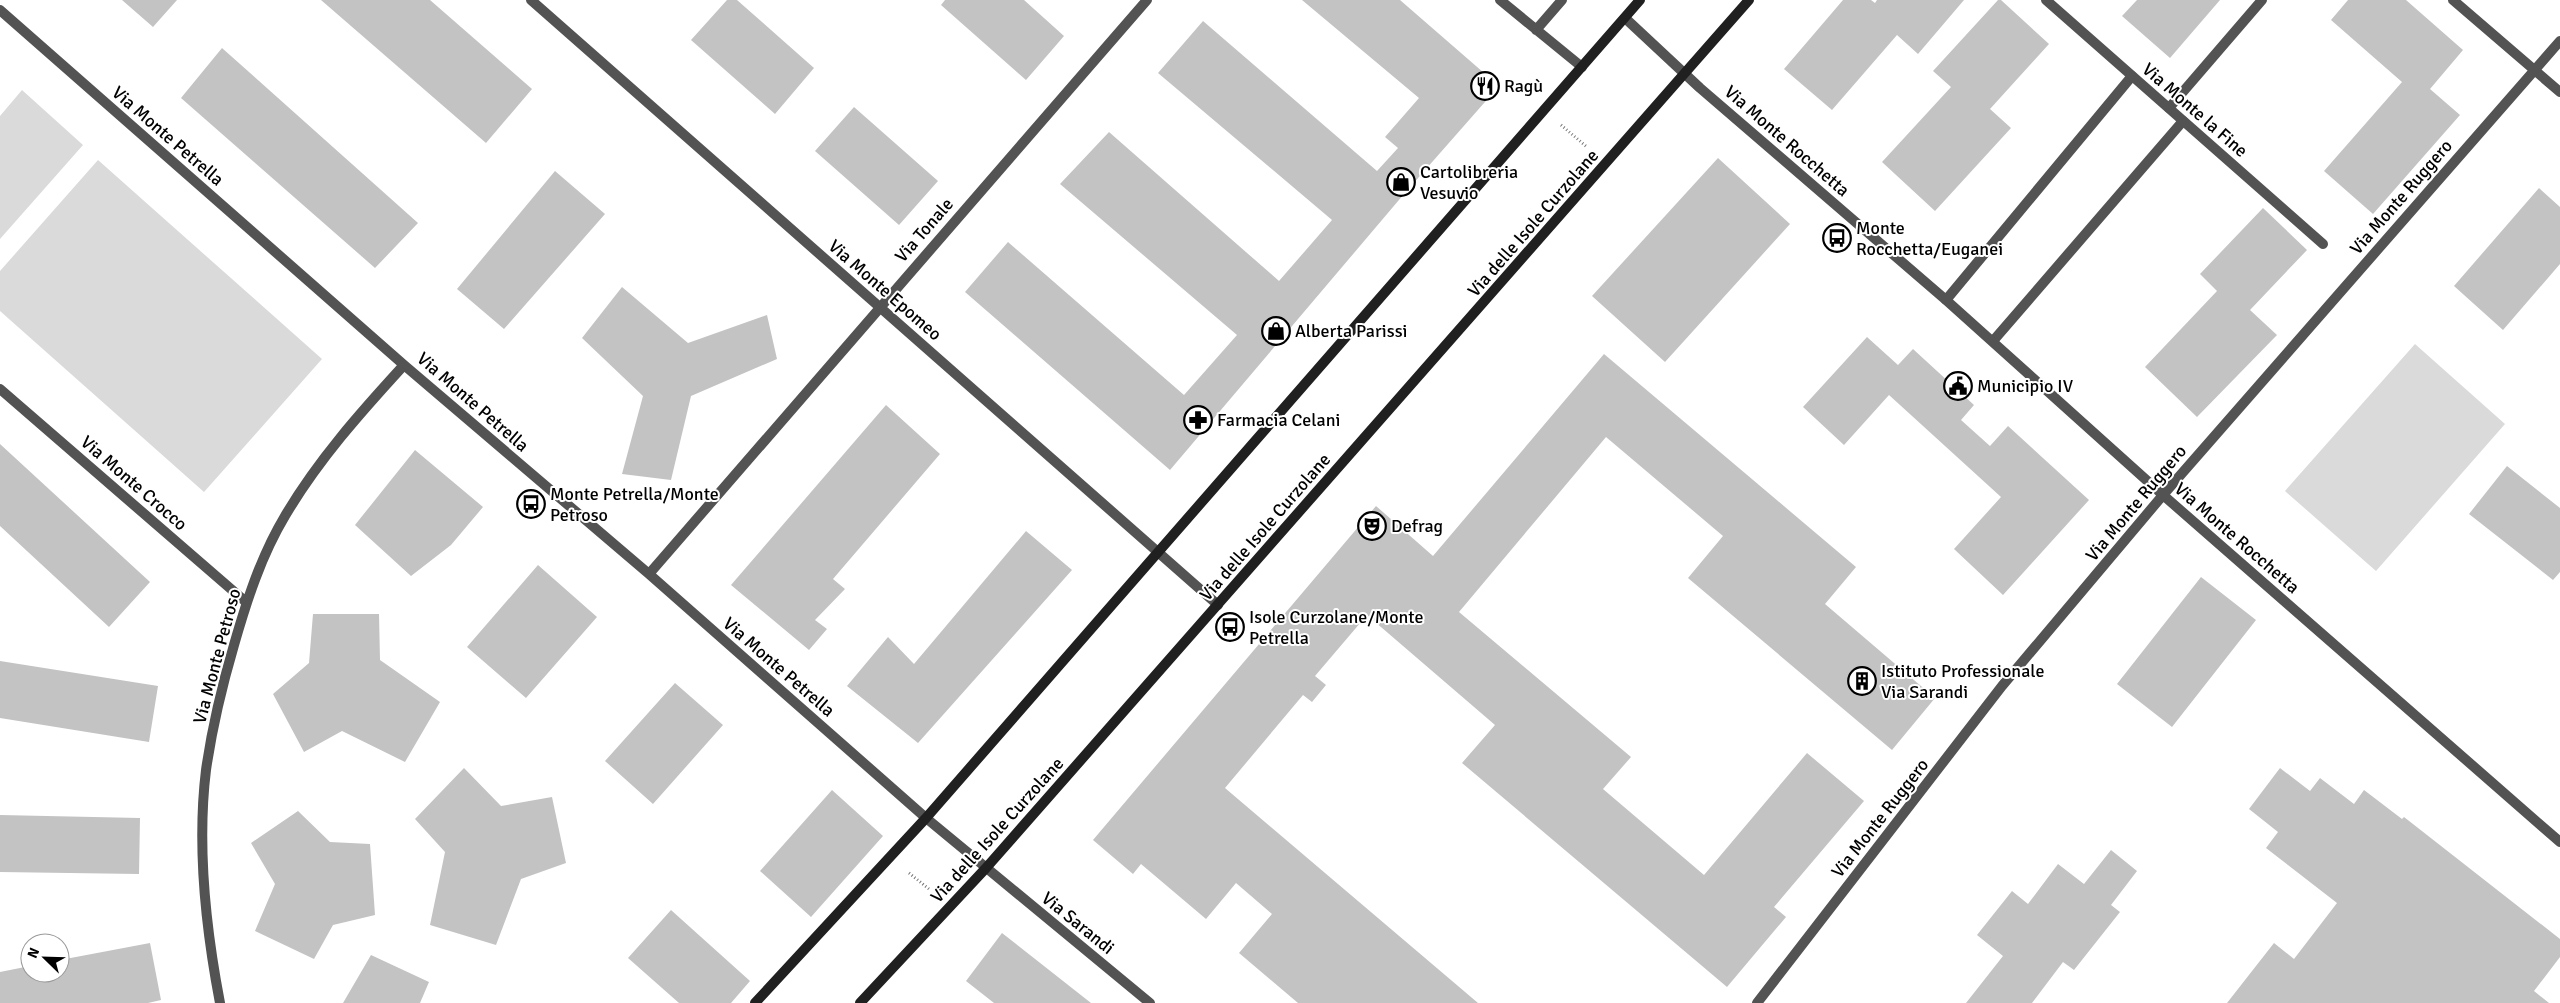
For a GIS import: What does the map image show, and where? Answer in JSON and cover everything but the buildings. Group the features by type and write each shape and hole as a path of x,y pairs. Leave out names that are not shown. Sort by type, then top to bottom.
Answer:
{"street":[{"name":"Via Monte Epomeo","path":"531,0 1158,550 1218,605"},
{"name":"Via Tonale","path":"649,574 1147,0"},
{"path":"1500,0 1582,67"},
{"path":"1536,30 1562,0"},
{"path":"755,1003 926,818 1640,0"},
{"name":"Via delle Isole Curzolane","path":"860,1003 986,868 1748,0"},
{"name":"Via Monte la Fine","path":"2046,0 2323,244"},
{"path":"2169,108 2262,0"},
{"path":"2453,0 2560,92"},
{"name":"Via Monte Petrella","path":"0,10 404,365 649,574 926,818 986,868"},
{"name":"Via Monte Rocchetta","path":"1625,18 1685,73 1993,341 2163,495 2560,842"},
{"name":"Via Monte Ruggero","path":"1757,1003 2002,686 2163,495 2560,41"},
{"path":"1946,300 2132,76"},
{"path":"1993,341 2183,121"},
{"name":"Via Monte Petroso","path":"220,1003 212,962 206,890 204,798 211,744 226,673 246,602 271,544 299,494 338,441 404,365"},
{"name":"Via Monte Crocco","path":"0,389 246,602"},
{"name":"Via Sarandi","path":"986,868 1150,1003"}],"path":[{"path":"1554,119 1587,148"},
{"path":"902,867 930,889"}],"shaded area":[{"path":"22,90 83,145 0,239 0,116"},
{"path":"98,160 322,359 204,492 0,311 0,271"},
{"path":"2415,344 2505,424 2376,571 2285,491"}],"place":[{"name":"Ragù","path":"1485,86"},
{"name":"Cartolibreria Vesuvio","path":"1401,182"},
{"name":"Monte Rocchetta/Euganei","path":"1837,238"},
{"name":"Alberta Parissi","path":"1276,331"},
{"name":"Municipio IV","path":"1958,386"},
{"name":"Farmacia Celani","path":"1198,420"},
{"name":"Monte Petrella/Monte Petroso","path":"531,504"},
{"name":"Defrag","path":"1372,526"},
{"name":"Isole Curzolane/Monte Petrella","path":"1230,627"},
{"name":"Istituto Professionale Via Sarandi","path":"1862,681"}]}
